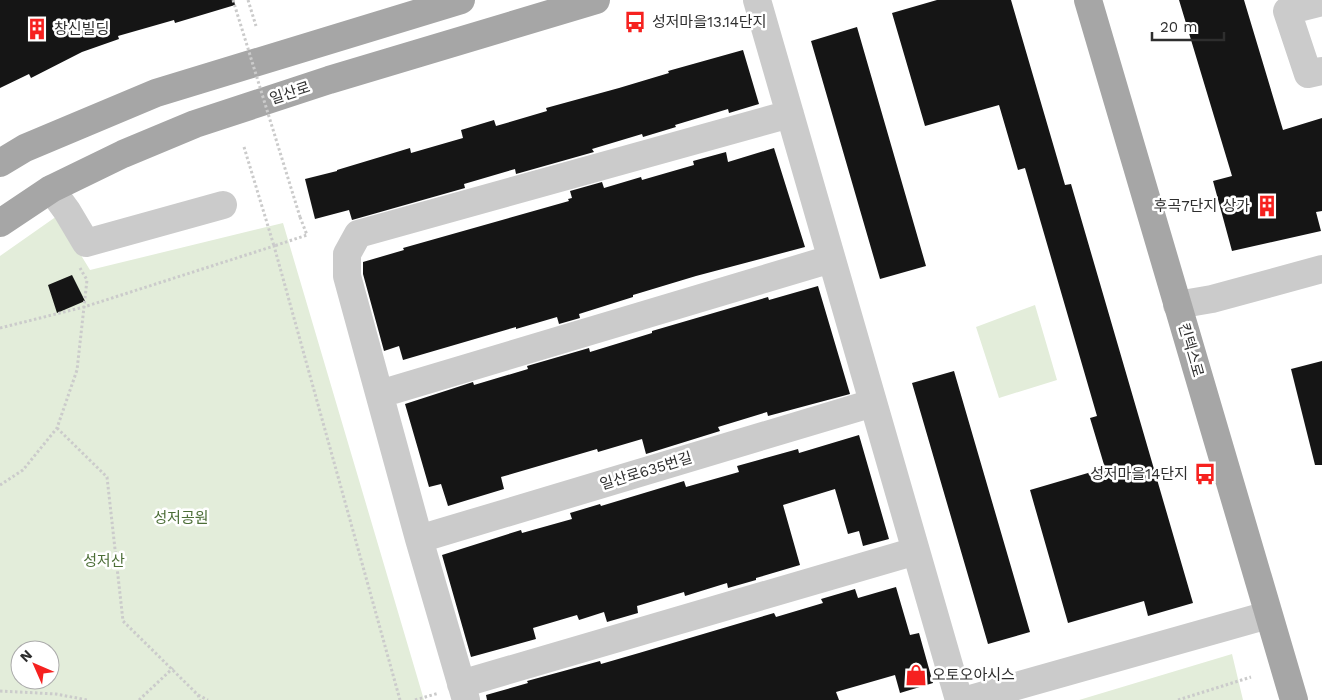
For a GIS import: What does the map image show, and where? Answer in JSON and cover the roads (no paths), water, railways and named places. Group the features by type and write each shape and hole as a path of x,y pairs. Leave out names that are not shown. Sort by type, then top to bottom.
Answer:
{"main road":[{"path":"0,164 25,148 156,93 461,0"},
{"name":"일산로","path":"0,223 51,189 124,154 195,124 329,80 596,0"},
{"name":"킨텍스로","path":"1088,0 1294,700"}],"street":[{"path":"757,0 959,700"},
{"path":"1322,2 1288,11 1308,74 1322,71"},
{"path":"790,114 358,234 347,254 347,276 419,539 457,695 916,551"},
{"path":"51,189 86,243 223,205"},
{"path":"380,394 831,259"},
{"path":"1178,304 1212,299 1322,269"},
{"name":"일산로635번길","path":"419,539 873,403"},
{"path":"967,700 1268,615"}],"place":[{"name":"성저마을13.14단지","path":"635,22"},
{"name":"창신빌딩","path":"37,29"},
{"name":"후곡7단지 상가","path":"1267,206"},
{"name":"성저마을14단지","path":"1205,474"},
{"name":"오토오아시스","path":"916,675"}],"park label":[{"name":"성저공원","path":"181,518"},
{"name":"성저산","path":"104,561"}]}
